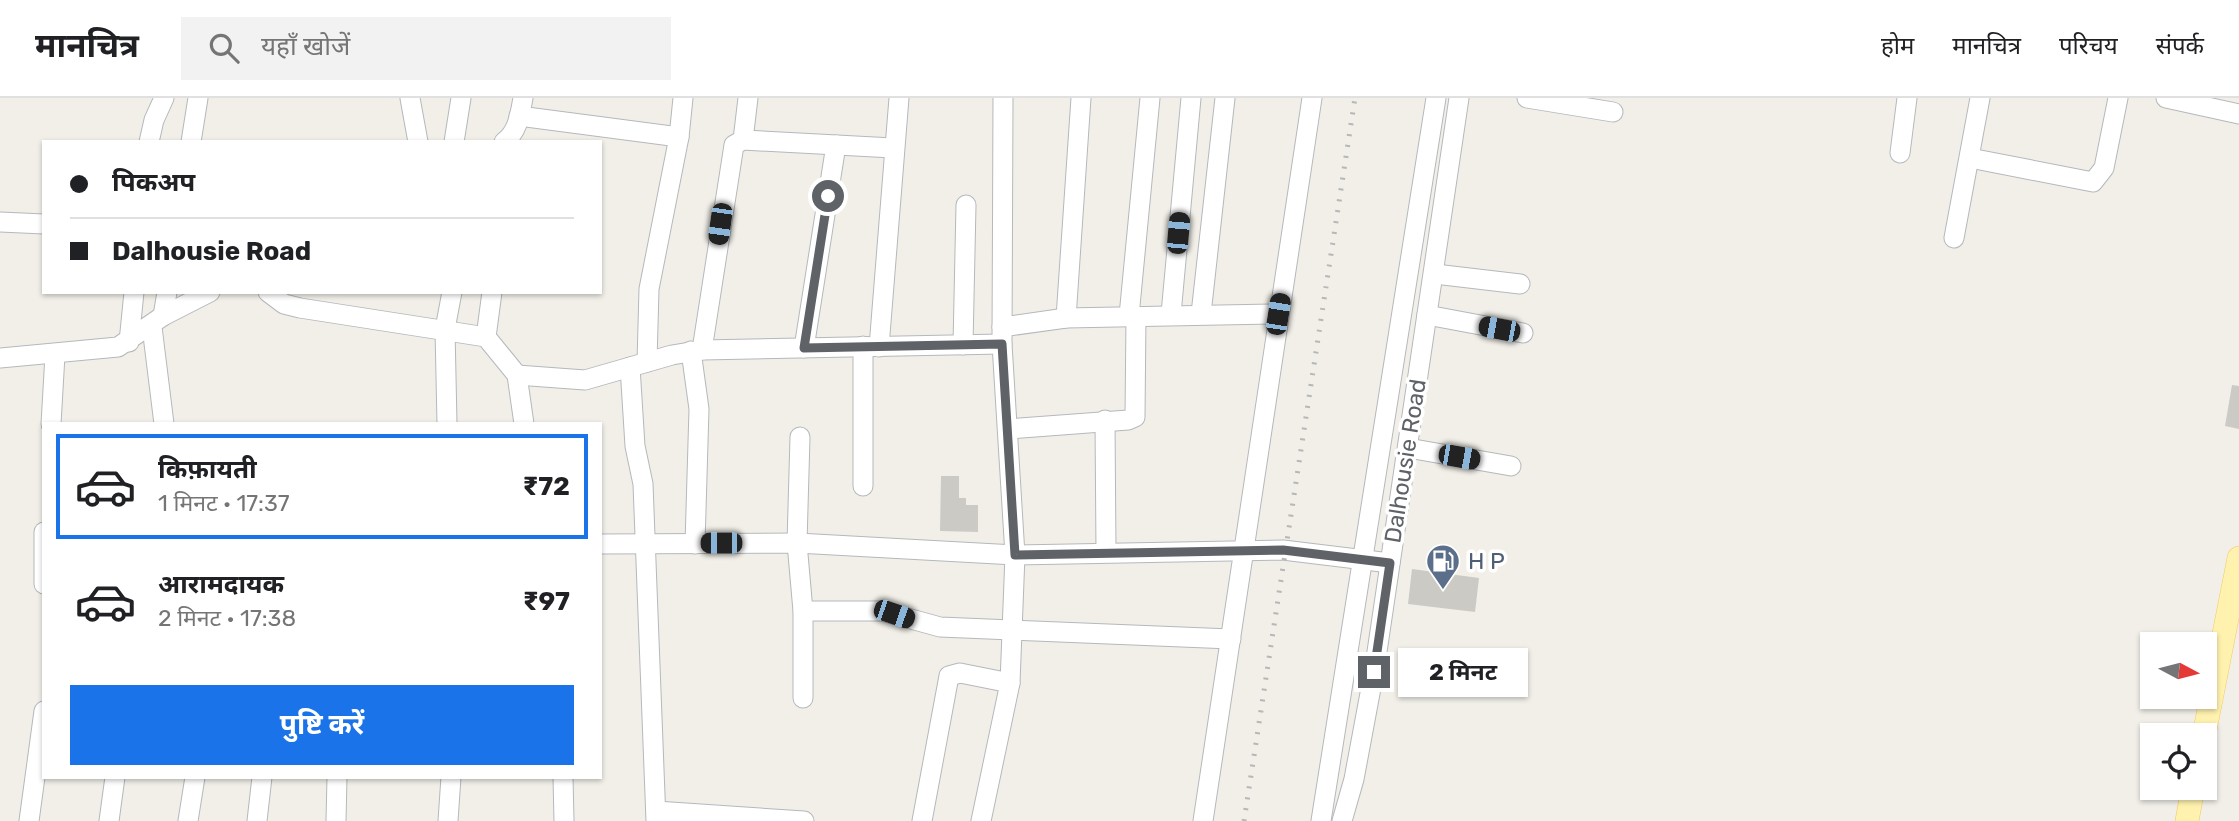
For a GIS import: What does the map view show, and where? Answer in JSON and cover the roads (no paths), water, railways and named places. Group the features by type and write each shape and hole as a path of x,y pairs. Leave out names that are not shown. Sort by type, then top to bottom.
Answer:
{"main road":[{"path":"2206,723 2239,558"},
{"path":"2187,821 2191,800"}],"street":[{"path":"149,140 154,120 164,98"},
{"path":"191,140 198,98"},
{"path":"410,98 418,140"},
{"path":"454,140 461,98"},
{"path":"683,98 679,137 649,289 639,364 635,446 643,484 656,816 804,821"},
{"path":"743,140 748,98"},
{"path":"863,486 871,346 899,98"},
{"path":"981,821 1010,683 1015,555 1002,335 1003,98"},
{"path":"1066,318 1081,98"},
{"path":"1008,429 1128,420 1136,412 1133,316 1150,98"},
{"path":"1171,314 1191,98"},
{"path":"1200,314 1225,98"},
{"path":"1203,821 1312,98"},
{"name":"Dalhousie Road","path":"1321,821 1436,98"},
{"name":"Dalhousie Road","path":"1342,821 1354,779 1390,563 1459,98"},
{"path":"1527,98 1613,112"},
{"path":"1900,153 1908,98"},
{"path":"1954,238 1980,98"},
{"path":"1970,158 2093,182 2104,167 2118,98"},
{"path":"2166,98 2239,114"},
{"path":"507,140 512,135 521,107 679,137"},
{"path":"695,544 699,409 697,351 731,149 743,140 893,148"},
{"path":"804,348 836,145"},
{"path":"963,345 966,205"},
{"path":"0,222 42,224"},
{"path":"1434,274 1521,284"},
{"path":"128,342 134,294"},
{"path":"164,422 157,322 166,294"},
{"path":"0,358 105,350 128,342 206,294"},
{"path":"271,294 292,306 486,337 517,375 524,422"},
{"path":"447,422 445,329 452,294"},
{"path":"486,337 492,294"},
{"path":"517,375 584,380 697,351 963,345 1066,318 1278,314"},
{"path":"1427,315 1522,333"},
{"path":"51,422 55,355"},
{"path":"1105,420 1107,552"},
{"path":"800,437 797,543 803,611 803,698"},
{"path":"1408,448 1511,466"},
{"path":"602,544 797,543 1015,555 1283,550 1390,563"},
{"path":"803,611 882,611 940,627 1231,639"},
{"path":"922,821 949,676 960,673 1010,683"},
{"path":"29,821 42,725"},
{"path":"110,821 115,779"},
{"path":"188,821 195,779"},
{"path":"257,821 262,779"},
{"path":"336,821 337,779"},
{"path":"448,821 451,779"},
{"path":"563,779 564,821"}],"railway":[{"path":"1244,821 1355,98"}],"place":[{"name":"H P","path":"1443,591"}]}
